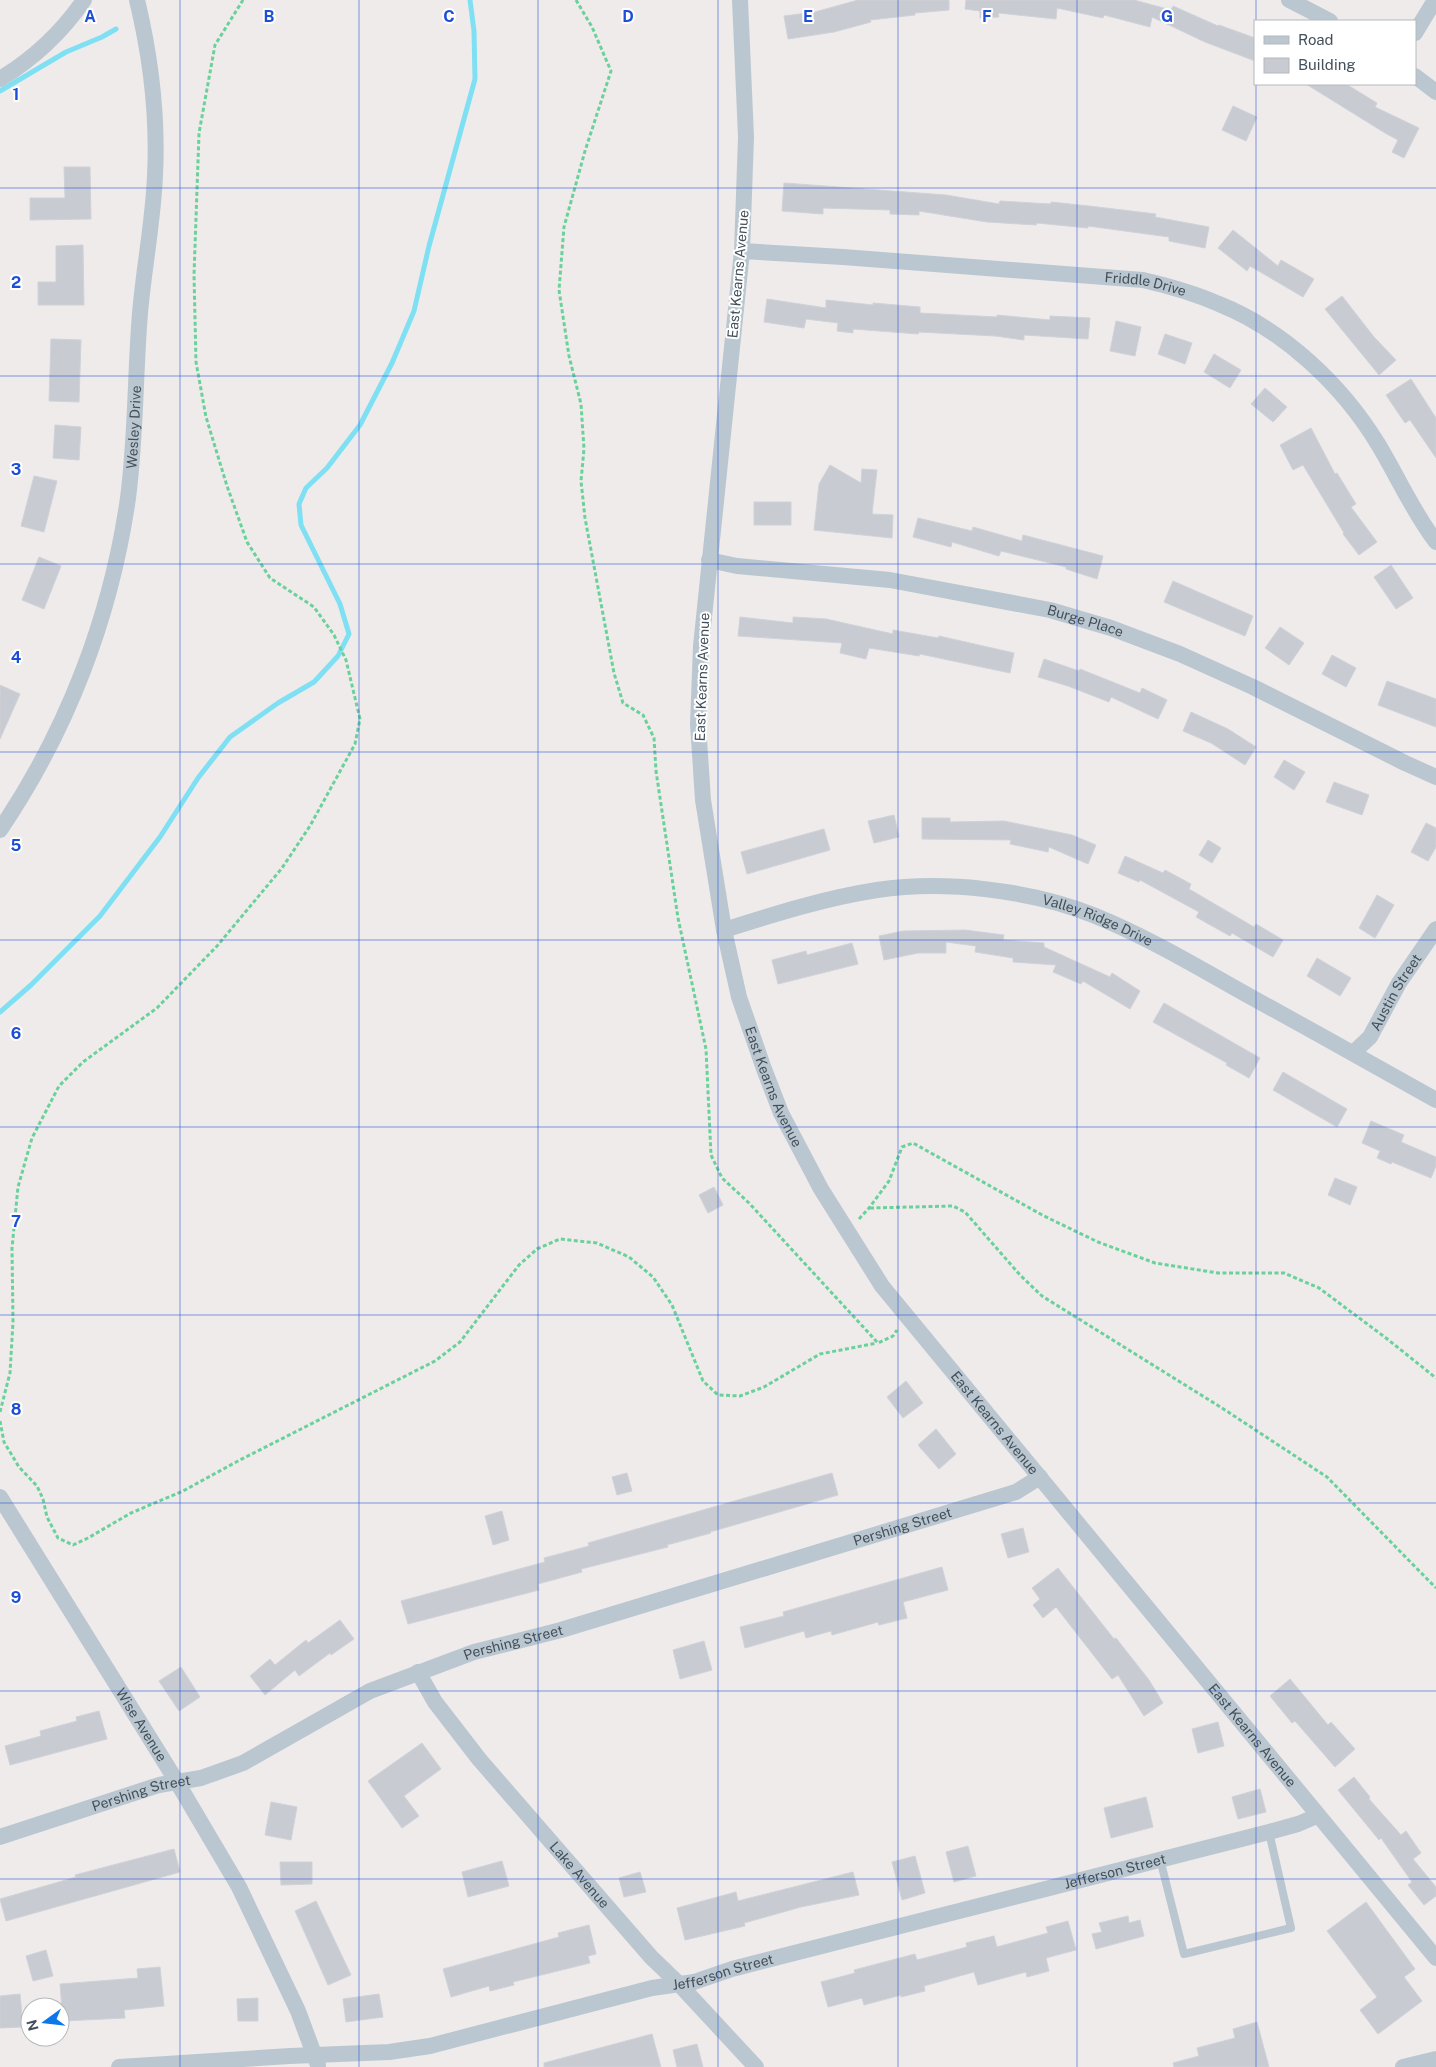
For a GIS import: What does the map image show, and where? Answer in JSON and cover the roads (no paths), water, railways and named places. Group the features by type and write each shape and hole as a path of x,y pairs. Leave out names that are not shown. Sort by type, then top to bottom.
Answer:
{"street":[{"path":"0,79 45,46 75,13 84,0"},
{"name":"Wesley Drive","path":"0,830 24,794 70,702 101,622 118,557 127,506 140,316 155,177 153,84 138,0"},
{"name":"East Kearns Avenue","path":"740,0 746,137 742,252 709,560 701,646 698,724 703,800 724,930 739,997 764,1069 782,1113 821,1189 882,1286 1436,1958"},
{"path":"1289,0 1328,20"},
{"path":"1416,31 1436,0"},
{"path":"1416,77 1436,92"},
{"name":"Friddle Drive","path":"742,252 843,257 1143,280 1184,290 1220,304 1256,322 1288,345 1325,377 1345,399 1378,443 1424,525 1436,542"},
{"name":"Burge Place","path":"709,560 736,566 890,580 1050,610 1111,628 1180,654 1253,687 1404,763 1436,777"},
{"name":"Valley Ridge Drive","path":"724,930 814,902 878,890 940,887 1004,892 1048,901 1092,915 1145,939 1436,1100"},
{"name":"Austin Street","path":"1353,1054 1370,1037 1399,983 1436,929"},
{"name":"Pershing Street","path":"0,1837 159,1785 201,1778 242,1763 370,1691 474,1652 561,1630 1016,1492 1040,1478"},
{"name":"Wise Avenue","path":"0,1497 177,1782 239,1887 298,2011 317,2061"},
{"name":"Lake Avenue","path":"418,1672 435,1702 479,1759 651,1957 679,1984 756,2067"},
{"name":"Jefferson Street","path":"119,2067 290,2056 317,2061 430,2046 1269,1832 1298,1824 1317,1816"},
{"path":"1403,2067 1436,2059"}],"lane":[{"path":"1160,1859 1184,1954 1291,1928 1269,1832"}],"waterway":[{"path":"0,1012 31,985 100,916 160,837 198,778 230,737 278,703 314,682 338,656 349,634 340,604 301,525 299,504 306,488 327,468 360,425 392,363 414,311 429,246 475,79 474,31 470,0"},
{"path":"0,91 66,52 116,29"}]}
